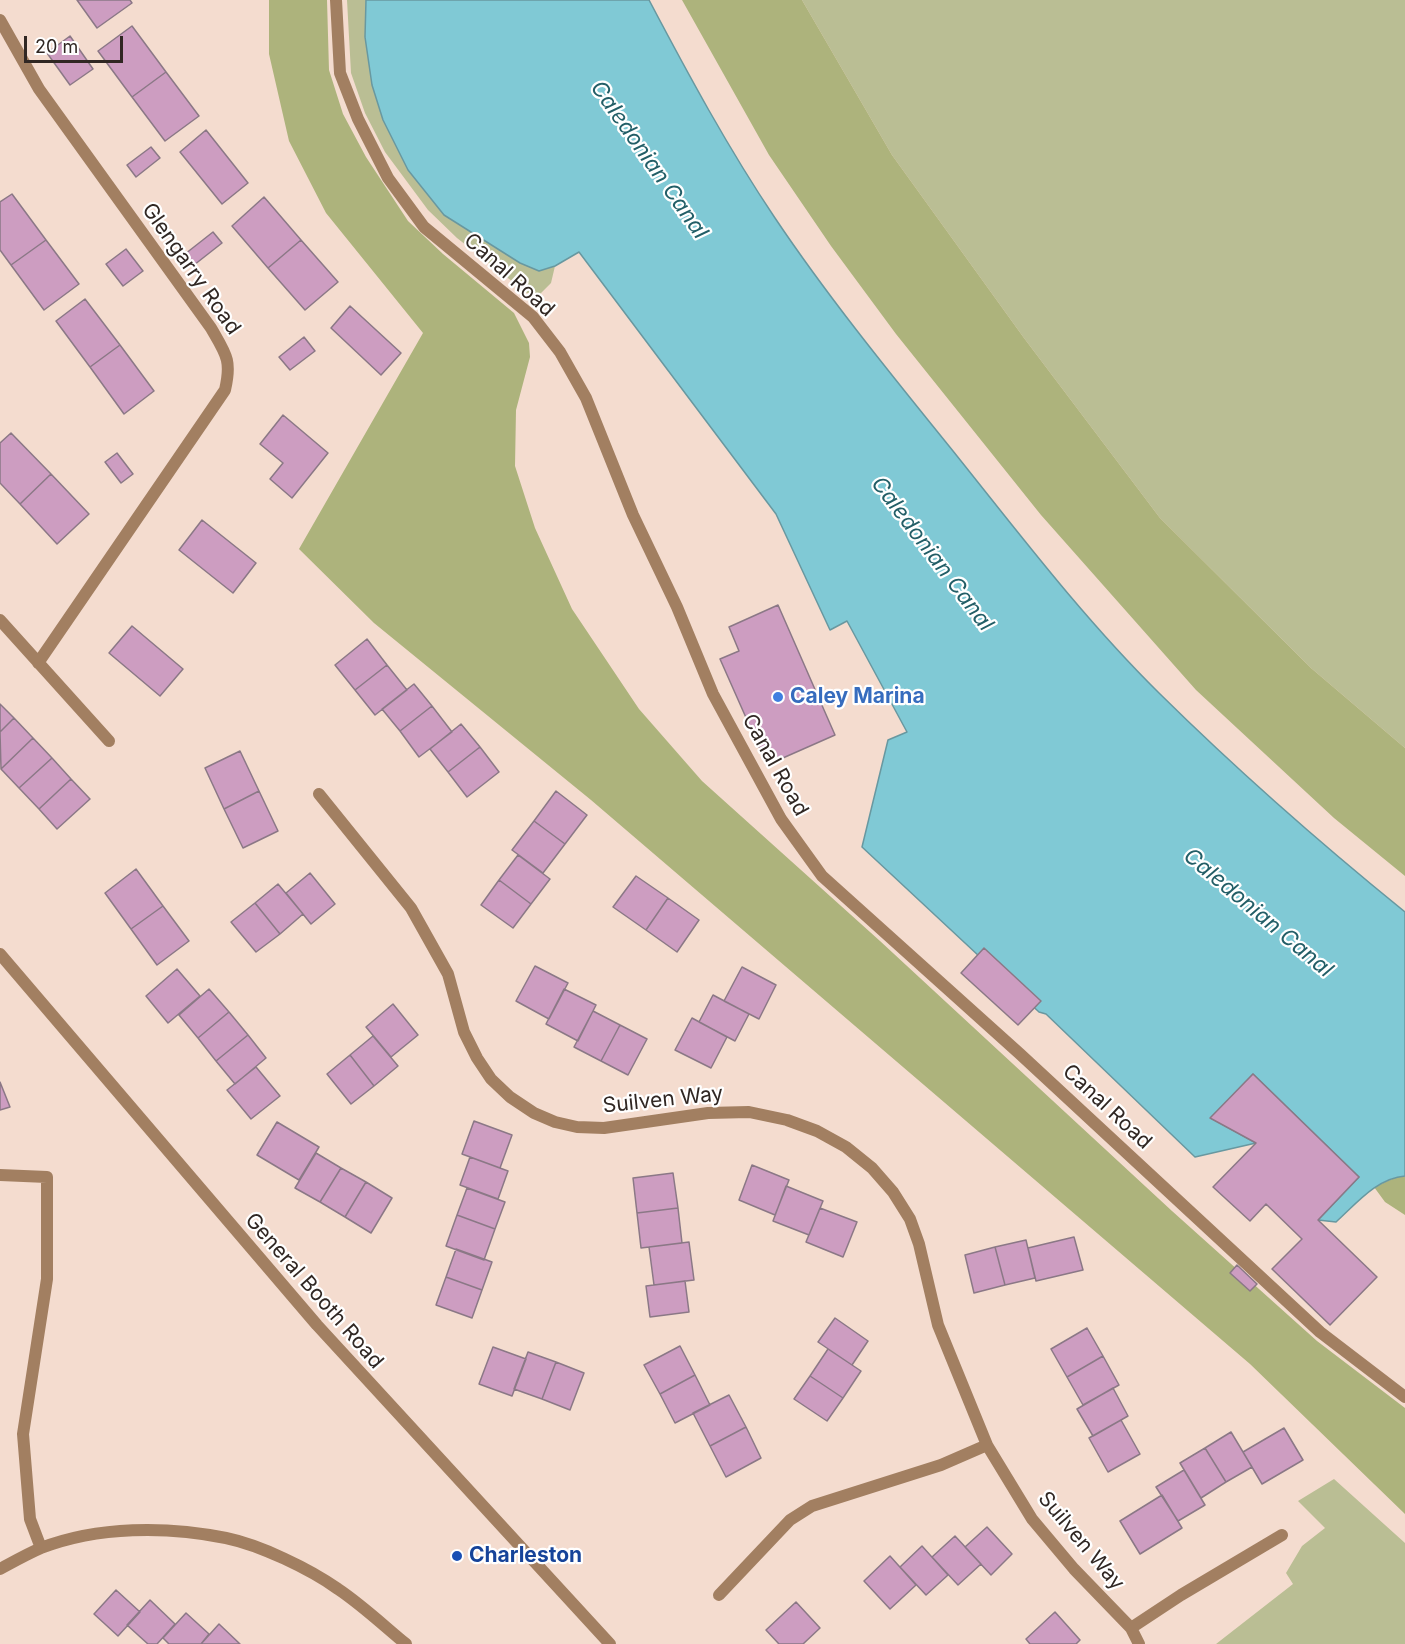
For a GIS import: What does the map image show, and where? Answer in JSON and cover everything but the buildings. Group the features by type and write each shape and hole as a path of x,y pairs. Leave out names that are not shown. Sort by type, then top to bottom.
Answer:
{"street":[{"name":"Canal Road","path":"336,0 340,73 358,119 388,178 424,227 533,317 560,352 586,398 633,515 677,607 714,694 781,819 822,876 1020,1053 1320,1332 1405,1397"},
{"name":"Glengarry Road","path":"0,20 39,88 211,328 225,351 229,370 225,390 38,663"},
{"path":"0,620 109,741"},
{"name":"Suilven Way","path":"319,794 411,908 448,974 464,1032 477,1058 491,1079 510,1097 534,1113 555,1122 577,1127 604,1128 708,1113 749,1112 787,1120 817,1131 846,1147 872,1168 893,1192 910,1219 919,1244 938,1325 987,1445 1032,1519 1074,1569 1131,1628 1139,1644"},
{"name":"General Booth Road","path":"0,954 316,1325 610,1644"},
{"path":"0,1175 46,1177 47,1278 23,1434 30,1519 41,1548"},
{"path":"719,1595 790,1521 812,1506 941,1465 987,1445"},
{"path":"0,1569 41,1548 84,1536 127,1531 177,1531 228,1538 271,1553 330,1583 406,1644"},
{"path":"1131,1628 1181,1595 1282,1535"}],"green space":[{"path":"269,0 327,0 329,70 343,114 366,157 408,221 443,254 514,313 529,343 530,357 516,410 515,466 535,528 572,609 639,709 702,781 880,941 1172,1211 1317,1341 1405,1408 1405,1514 1250,1364 591,800 374,623 299,549 423,333 326,213 289,141 269,54"},
{"path":"347,0 366,0 365,37 408,170 444,215 520,263 539,271 555,266 551,283 539,295 527,293 457,238 428,210 385,152 365,113 351,73"},
{"path":"682,0 802,0 892,155 1024,338 1160,518 1311,668 1405,748 1405,876 1334,818 1196,690 1041,515 896,334 831,246 769,155"},
{"path":"802,0 1405,0 1405,748 1311,668 1160,518 1024,338 892,155"},
{"path":"1399,1176 1405,1176 1405,1215 1385,1202 1374,1187"},
{"path":"1334,1479 1405,1543 1405,1644 1216,1644 1293,1584 1286,1573 1302,1546 1325,1528 1298,1501"}],"water":[{"name":"Caledonian Canal","path":"366,0 649,0 725,138 796,249 863,338 1054,577 1105,636 1188,722 1279,806 1405,912 1405,1176 1376,1187 1336,1222 1318,1220 1359,1177 1253,1074 1211,1118 1256,1143 1195,1157 1046,1014 1039,1012 862,847 888,740 907,732 847,621 830,630 776,514 579,252 555,266 539,271 520,263 444,215 408,170 383,120 372,85 365,37"}],"place":[{"name":"Caley Marina","path":"778,697"},
{"name":"Charleston","path":"457,1556"}]}
